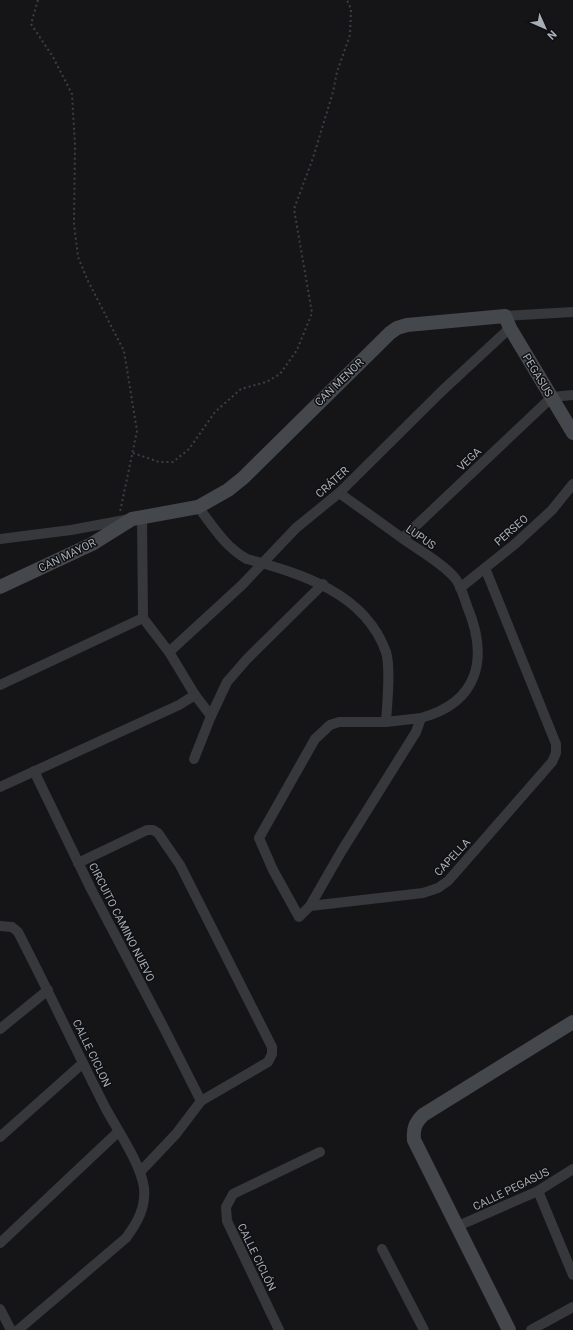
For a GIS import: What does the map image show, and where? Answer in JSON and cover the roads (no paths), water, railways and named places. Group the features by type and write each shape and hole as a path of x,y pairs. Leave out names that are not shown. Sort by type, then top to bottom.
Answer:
{"street":[{"name":"CAN MENOR","path":"131,519 198,507 228,490 242,478 333,387 397,328 407,325 508,322 573,312"},
{"name":"PEGASUS","path":"508,322 573,433"},
{"name":"CRÁTER","path":"169,652 242,585 261,563 296,528 339,493 443,390 508,322"},
{"path":"552,397 573,395"},
{"name":"VEGA","path":"403,538 552,397"},
{"name":"PERSEO","path":"460,588 515,544 552,510 573,484"},
{"name":"LUPUS","path":"310,906 299,917 259,838 261,831 315,739 330,725 339,722 386,722 433,715 447,708 462,697 470,687 478,659 478,650 471,615 456,579 435,561 339,493"},
{"path":"198,507 236,553 247,559 323,584 346,598 372,624 386,653 388,691 386,722"},
{"path":"0,539 70,530 131,519 143,618 169,652 195,695 211,716"},
{"name":"CAN MAYOR","path":"0,587 92,544 131,519"},
{"name":"CAPELLA","path":"310,906 423,893 438,888 448,881 552,762 556,753 556,744 485,568"},
{"path":"194,759 211,716 227,682 247,659 323,584"},
{"path":"0,685 143,618"},
{"path":"0,787 179,705 195,695"},
{"path":"310,906 341,852 416,732 421,718"},
{"path":"34,771 78,863"},
{"name":"CIRCUITO CAMINO NUEVO","path":"147,830 153,830 158,833 180,865 272,1047 272,1054 268,1062 201,1101 166,1030 78,863 147,830"},
{"name":"CALLE CICLON","path":"2,925 12,926 18,932 48,990 83,1063 140,1172 144,1200 136,1225 126,1238 18,1330"},
{"path":"0,1029 48,990"},
{"path":"509,1330 414,1140 413,1130 417,1120 462,1090 573,1022"},
{"path":"0,1137 83,1063"},
{"path":"140,1172 176,1134 201,1101"},
{"path":"0,1243 118,1132"},
{"name":"CALLE CICLÓN","path":"279,1330 227,1221 226,1207 233,1194 320,1152"},
{"name":"CALLE PEGASUS","path":"458,1226 538,1191 573,1169"},
{"path":"538,1191 573,1275"},
{"path":"382,1249 424,1330"},
{"path":"531,1330 573,1307"},
{"path":"0,1308 11,1330"}]}
